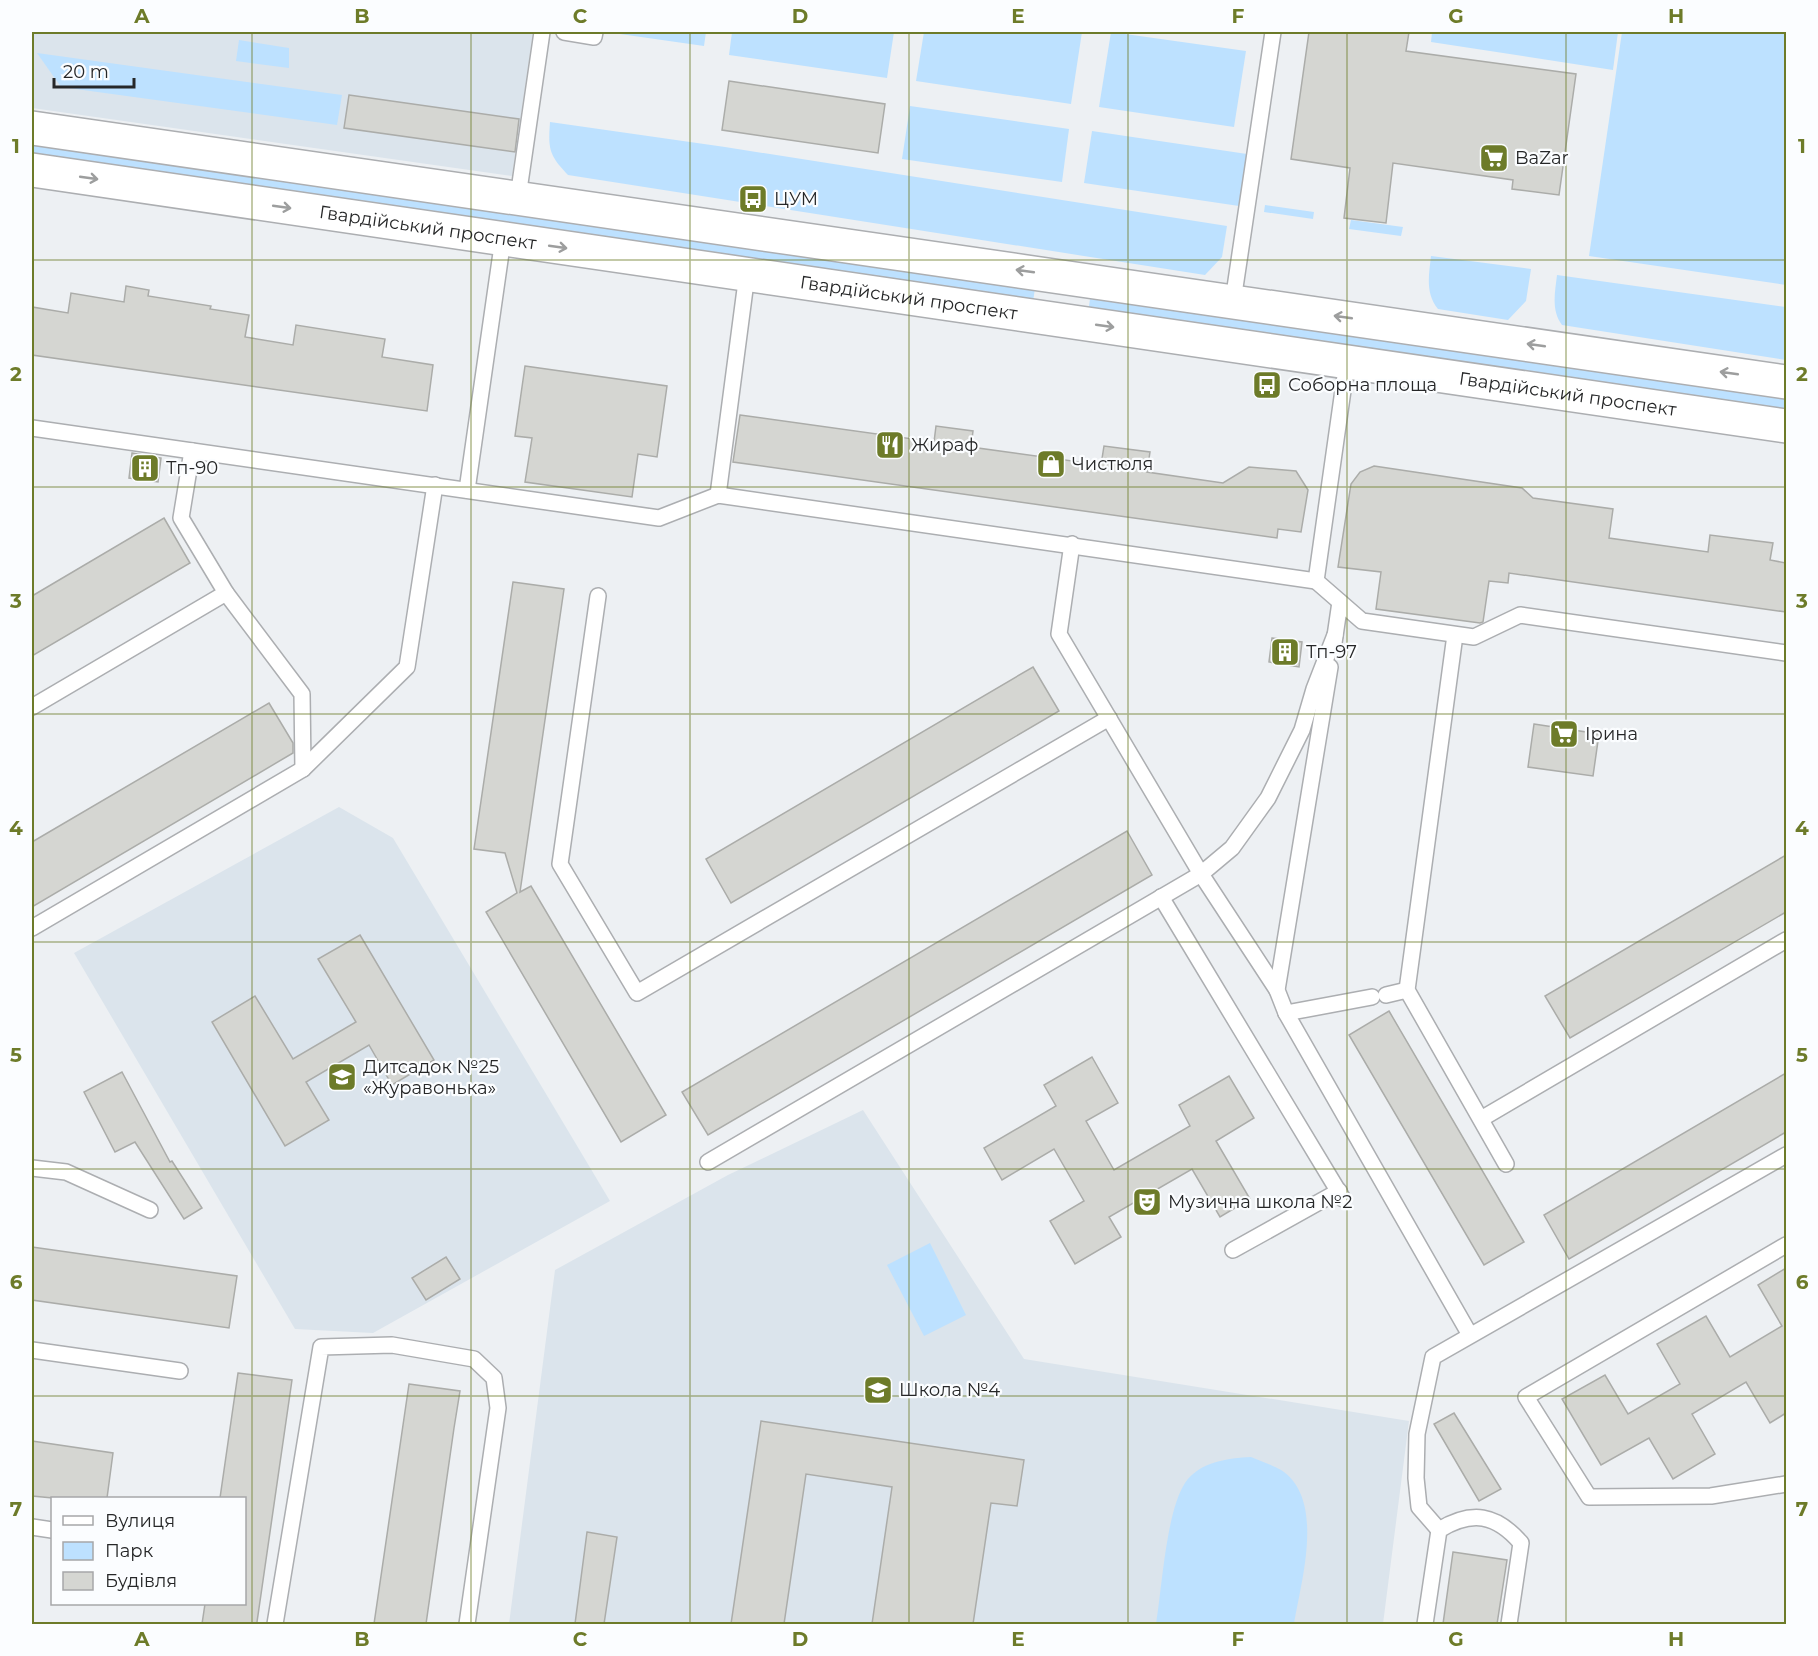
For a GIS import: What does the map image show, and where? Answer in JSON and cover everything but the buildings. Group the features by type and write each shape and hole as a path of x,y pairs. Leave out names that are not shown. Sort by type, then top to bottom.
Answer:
{"main road":[{"path":"32,128 1786,382"},
{"name":"Гвардійський проспект","path":"32,170 1786,426"},
{"path":"1058,320 1064,276"}],"lane":[{"path":"518,197 542,32"},
{"path":"564,32 594,37 595,32"},
{"path":"1233,301 1273,32"},
{"path":"467,490 503,239"},
{"path":"718,495 747,274"},
{"path":"1316,581 1347,362"},
{"path":"32,428 663,518 718,495 1072,544 1316,581 1362,621 1474,637 1520,615 1786,653"},
{"path":"192,451 181,518 226,593 302,694 303,769"},
{"path":"32,928 303,769 408,667 435,485"},
{"path":"1072,544 1059,634 1201,874 1277,990 1286,1014 1470,1335"},
{"path":"32,706 226,593"},
{"path":"598,596 560,864 638,993 1108,718"},
{"path":"1277,990 1340,602"},
{"path":"1455,634 1407,990 1506,1164"},
{"path":"708,1162 1201,874 1232,848 1268,798 1302,730 1335,635"},
{"path":"1161,897 1341,1195 1233,1250"},
{"path":"1480,1119 1786,940"},
{"path":"1286,1014 1407,990"},
{"path":"1425,1624 1439,1530 1419,1507 1417,1434 1433,1357 1786,1155"},
{"path":"32,1168 66,1172 150,1210"},
{"path":"1786,1245 1526,1397 1589,1497 1711,1496 1786,1484"},
{"path":"275,1624 321,1347 392,1345 474,1359 494,1378 498,1408 466,1624"},
{"path":"32,1350 180,1371"},
{"path":"1439,1530 1455,1520 1473,1516 1492,1519 1509,1528 1521,1543 1509,1624"},
{"path":"32,1527 51,1530"}],"shaded area":[{"path":"32,32 533,32 512,176 32,108"},
{"name":"Дитсадок №25 «Журавонька»","path":"339,807 393,838 610,1201 373,1333 295,1329 74,953"},
{"name":"Школа №4","path":"863,1110 1024,1359 1409,1421 1383,1624 509,1624 555,1270 728,1175"}],"green space":[{"path":"620,32 706,32 704,46 620,34"},
{"path":"732,32 894,32 887,78 729,55"},
{"path":"924,32 1082,32 1071,104 916,81"},
{"path":"1111,32 1246,51 1234,127 1099,107"},
{"path":"1432,32 1618,32 1613,70 1431,42"},
{"path":"1622,32 1786,32 1786,285 1589,256"},
{"path":"239,40 289,48 289,68 236,61"},
{"path":"37,53 342,95 337,125 61,87"},
{"path":"910,106 1069,129 1062,182 902,159"},
{"path":"550,122 725,147 1227,226 1222,257 1205,275 568,175 553,157 549,139"},
{"path":"1092,131 1247,154 1239,206 1084,183"},
{"path":"32,144 1035,288 1033,302 32,159"},
{"path":"1265,205 1314,212 1313,219 1264,212"},
{"path":"1351,220 1403,227 1401,236 1349,229"},
{"path":"1431,256 1531,269 1526,301 1508,320 1438,309 1430,290"},
{"path":"1557,275 1786,307 1786,360 1562,325 1555,308"},
{"path":"1090,299 1786,398 1786,413 1088,313"},
{"path":"930,1243 966,1315 924,1336 887,1265"},
{"path":"1251,1457 1281,1470 1295,1483 1303,1500 1307,1520 1307,1542 1294,1624 1156,1624 1169,1531 1173,1512 1185,1483 1198,1470 1215,1462"}],"place":[{"name":"BaZar","path":"1494,158"},
{"name":"ЦУМ","path":"753,199"},
{"name":"Соборна площа","path":"1267,385"},
{"name":"Жираф","path":"890,445"},
{"name":"Чистюля","path":"1051,464"},
{"name":"Тп-90","path":"145,468"},
{"name":"Тп-97","path":"1285,652"},
{"name":"Ірина","path":"1564,734"},
{"name":"Дитсадок №25 «Журавонька»","path":"342,1077"},
{"name":"Музична школа №2","path":"1147,1202"},
{"name":"Школа №4","path":"878,1390"}]}
